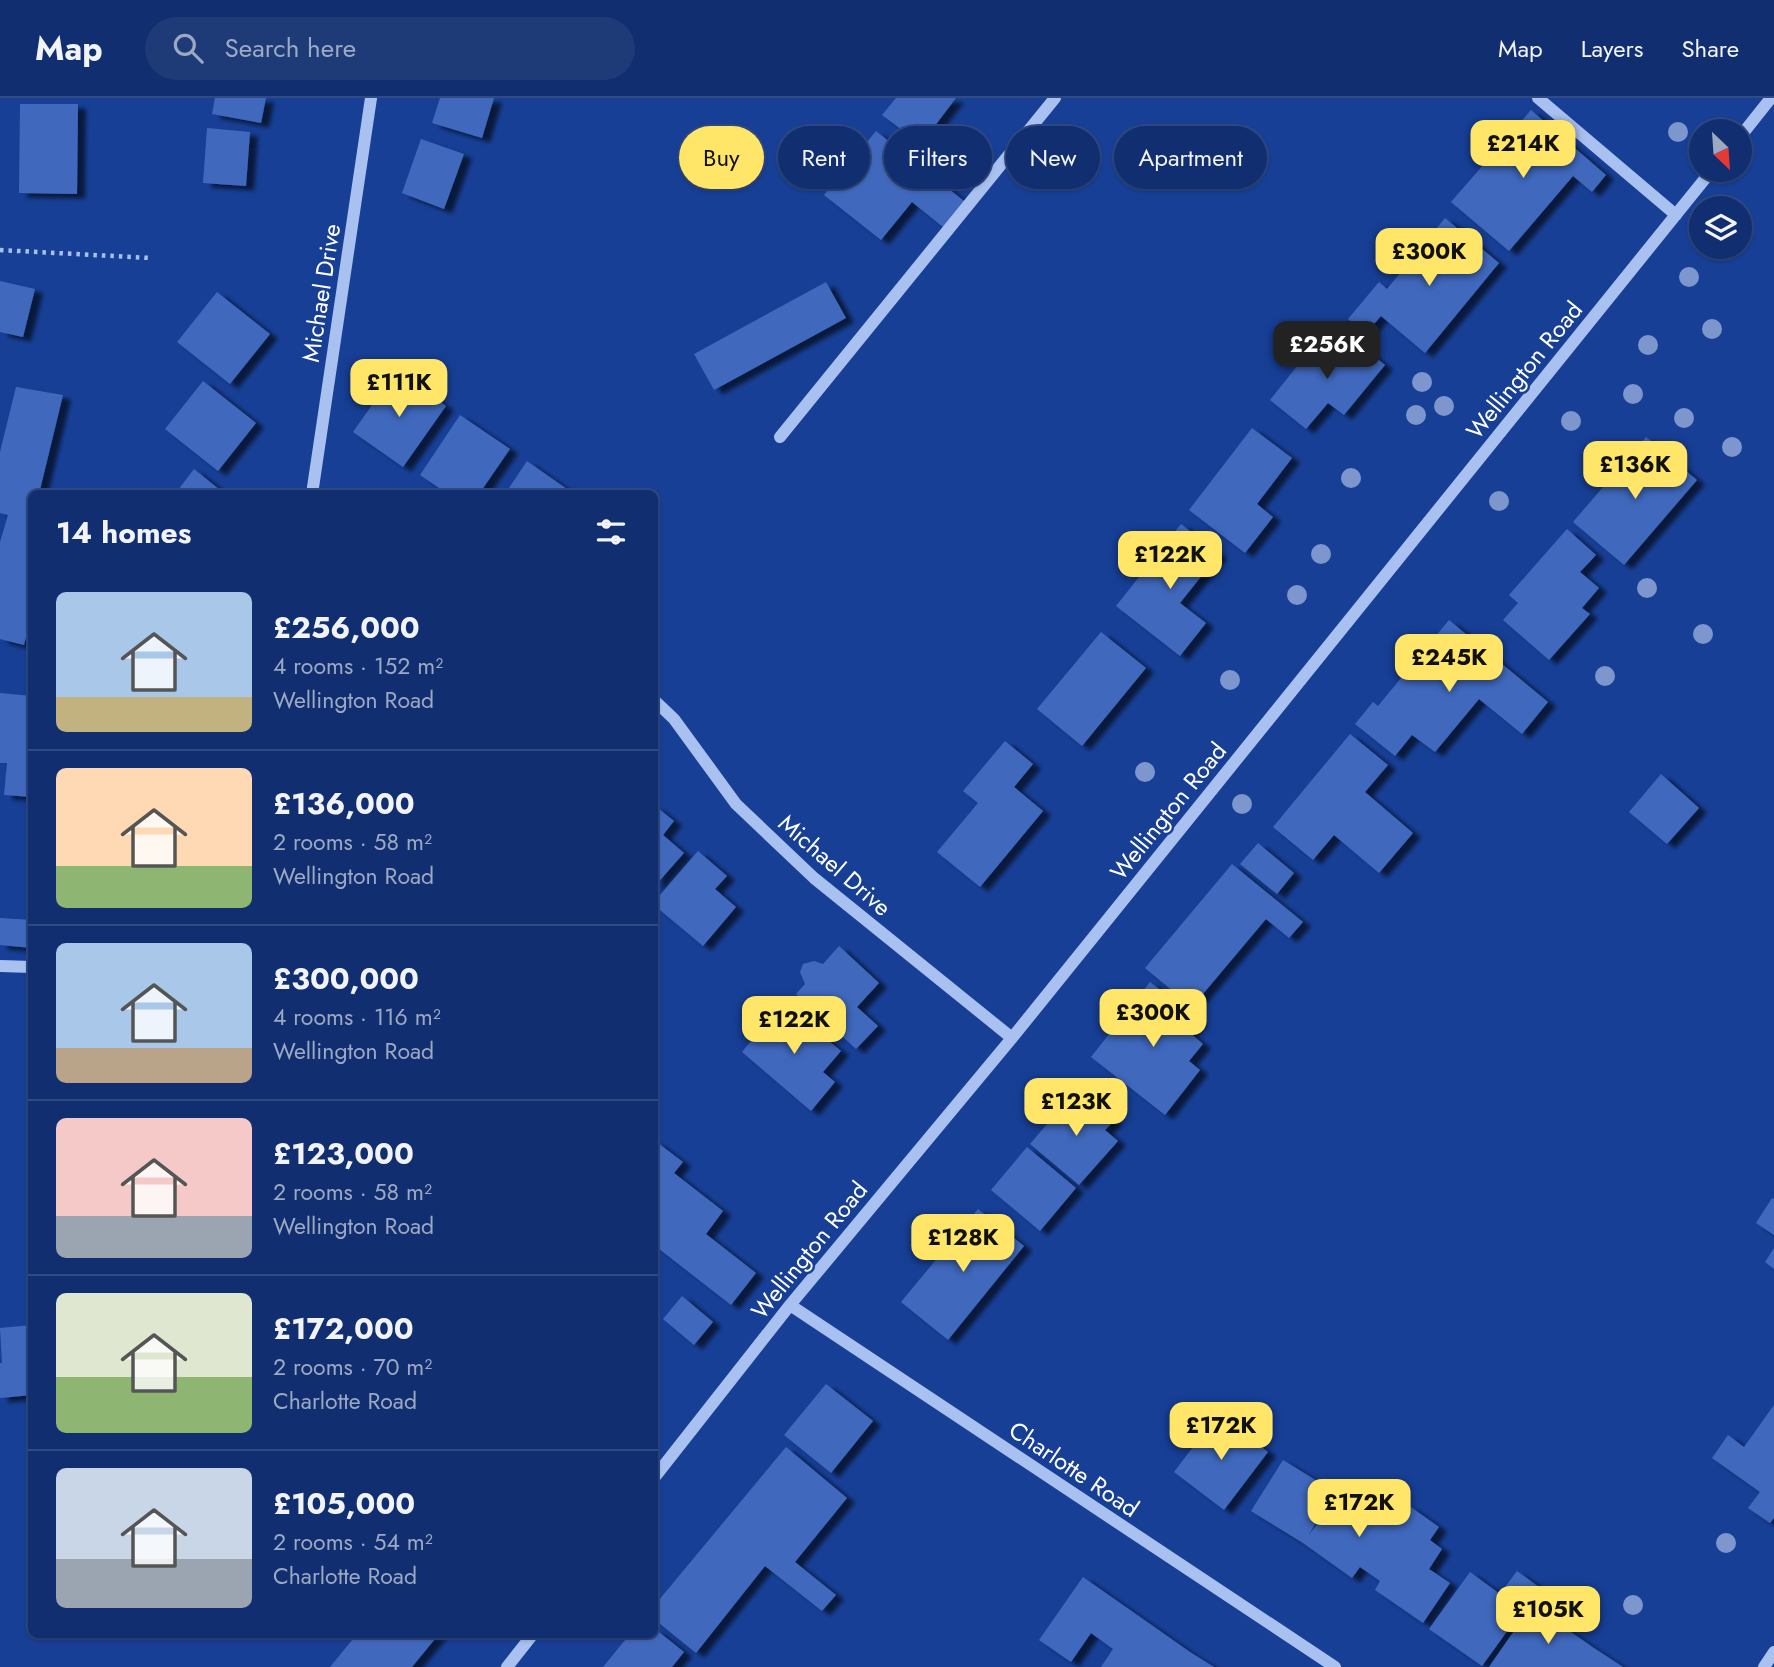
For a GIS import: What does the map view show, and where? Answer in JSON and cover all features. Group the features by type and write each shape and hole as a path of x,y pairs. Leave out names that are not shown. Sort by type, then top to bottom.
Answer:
{"street":[{"name":"Michael Drive","path":"313,490 371,98"},
{"path":"780,437 1055,98"},
{"path":"1538,98 1676,215"},
{"path":"1752,121 1771,98"},
{"name":"Wellington Road","path":"658,1473 790,1305 1012,1038 1703,182"},
{"name":"Michael Drive","path":"658,704 674,719 736,804 814,878 1012,1038"},
{"path":"0,966 28,967"},
{"name":"Charlotte Road","path":"790,1305 1335,1667"},
{"path":"507,1667 530,1638"},
{"path":"1764,1667 1774,1652"}],"path":[{"path":"0,250 150,258"}],"building":[{"path":"215,98 266,98 261,123 212,114"},
{"path":"440,98 494,98 482,138 432,123"},
{"path":"896,98 956,98 935,126 897,126 882,115"},
{"path":"20,104 78,104 77,194 19,193"},
{"path":"1531,110 1606,175 1592,192 1573,176 1509,251 1451,202"},
{"path":"207,128 250,132 246,186 203,183"},
{"path":"876,131 884,137 884,189 949,189 964,201 943,227 912,202 881,240 824,195 829,189 870,189 870,138"},
{"path":"421,139 464,154 444,209 402,193"},
{"path":"1445,218 1499,263 1425,353 1381,316 1366,333 1348,319 1379,282 1387,289"},
{"path":"0,281 35,289 23,337 0,332"},
{"path":"826,282 846,318 714,390 694,354"},
{"path":"217,292 270,334 230,384 177,342"},
{"path":"1346,333 1385,365 1344,415 1328,403 1306,429 1270,400 1314,345 1328,356"},
{"path":"396,371 446,406 403,467 353,432"},
{"path":"203,381 256,423 218,471 165,429"},
{"path":"16,387 63,395 40,490 28,490 28,630 24,645 0,639 0,542 8,515 0,513 0,452"},
{"path":"460,415 510,449 482,490 442,490 420,475"},
{"path":"1252,428 1292,458 1257,504 1273,517 1245,553 1189,510"},
{"path":"1646,437 1697,480 1624,565 1573,522"},
{"path":"527,461 568,490 508,490"},
{"path":"194,469 220,490 178,490"},
{"path":"1181,524 1219,554 1180,603 1206,623 1180,656 1116,606"},
{"path":"1567,529 1596,555 1580,572 1599,588 1582,608 1590,614 1549,660 1503,620 1518,603 1509,595"},
{"path":"1449,620 1548,702 1522,734 1479,699 1435,752 1412,735 1395,756 1355,724 1373,702 1378,706"},
{"path":"1101,632 1146,668 1082,746 1037,709"},
{"path":"0,693 28,696 28,797 4,795 7,763 0,763"},
{"path":"1350,734 1388,765 1365,792 1413,833 1379,873 1334,835 1313,860 1273,827"},
{"path":"1005,741 1033,764 1014,787 1043,811 980,887 937,852 978,803 963,791"},
{"path":"1661,774 1699,808 1667,844 1629,812"},
{"path":"658,808 674,821 663,835 684,853 658,882"},
{"path":"1258,843 1294,873 1277,894 1240,864"},
{"path":"698,851 727,876 715,889 736,907 703,946 658,908 658,897"},
{"path":"1232,864 1303,922 1289,938 1266,919 1192,1007 1145,968"},
{"path":"0,918 28,920 28,948 0,945"},
{"path":"839,946 879,983 857,1007 878,1026 856,1049 796,994 805,984 800,972 803,964 814,961 823,964"},
{"path":"1150,982 1199,1020 1189,1032 1203,1044 1189,1061 1200,1070 1165,1115 1091,1057"},
{"path":"783,1003 841,1051 823,1072 835,1082 811,1111 742,1052"},
{"path":"1077,1089 1114,1121 1105,1130 1118,1141 1079,1185 1030,1144"},
{"path":"658,1143 683,1162 674,1173 723,1211 706,1234 756,1273 731,1305 658,1248"},
{"path":"1027,1147 1076,1188 1040,1231 991,1190"},
{"path":"1772,1198 1774,1199 1774,1235 1756,1223"},
{"path":"978,1209 1024,1246 948,1340 901,1302"},
{"path":"1774,1248 1774,1269 1765,1262"},
{"path":"682,1296 713,1322 694,1345 663,1319"},
{"path":"28,1325 28,1395 0,1398 0,1328"},
{"path":"826,1384 873,1421 831,1473 784,1435"},
{"path":"1774,1405 1774,1518 1770,1523 1748,1508 1760,1492 1712,1458 1728,1435 1744,1447"},
{"path":"1218,1414 1268,1452 1224,1510 1174,1472"},
{"path":"786,1447 847,1498 795,1562 836,1595 822,1611 765,1566 696,1653 658,1622 658,1601"},
{"path":"1283,1460 1335,1492 1308,1536 1329,1508 1351,1524 1368,1501 1396,1521 1408,1505 1439,1527 1430,1540 1442,1549 1429,1569 1450,1583 1423,1623 1375,1590 1380,1581 1360,1567 1352,1578 1251,1511"},
{"path":"1517,1571 1539,1587 1482,1666 1429,1629 1470,1572 1500,1594"},
{"path":"1083,1577 1214,1667 1101,1667 1113,1649 1091,1633 1071,1662 1039,1640"},
{"path":"1532,1605 1594,1648 1623,1667 1489,1667"},
{"path":"658,1631 684,1652 672,1667 603,1667 627,1638 658,1638"},
{"path":"354,1638 436,1638 412,1667 330,1667"}]}
